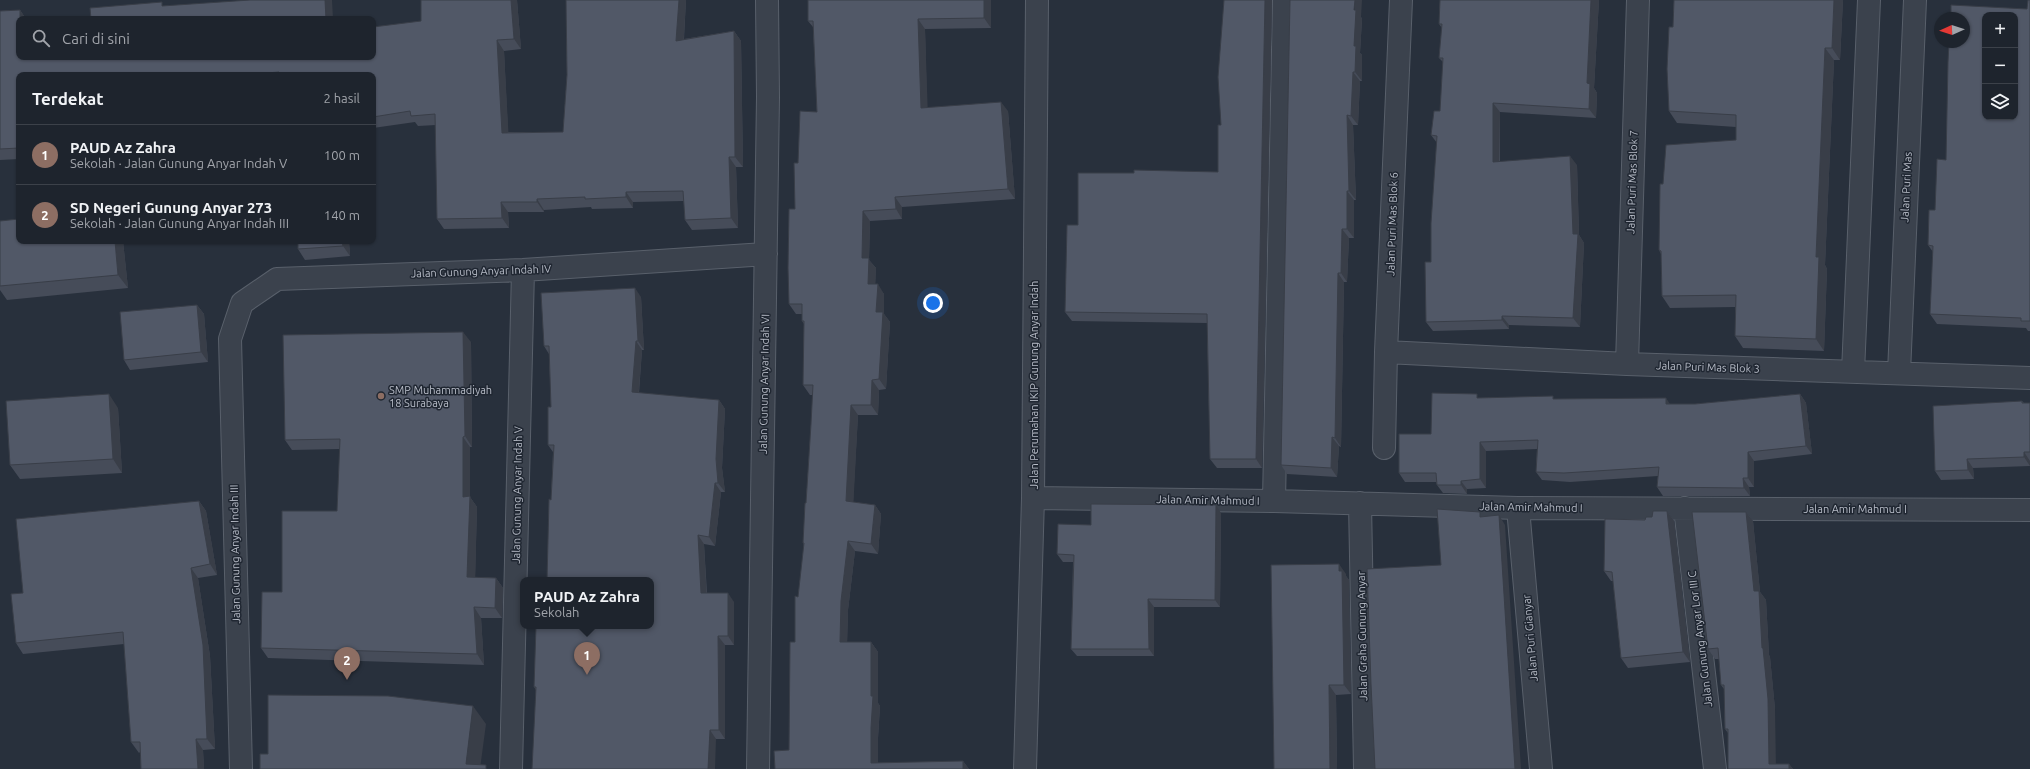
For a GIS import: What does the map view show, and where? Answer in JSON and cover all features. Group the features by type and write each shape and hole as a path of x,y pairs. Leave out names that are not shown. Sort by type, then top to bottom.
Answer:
{"street":[{"name":"Jalan Gunung Anyar Indah VI","path":"758,769 768,119 767,0"},
{"name":"Jalan Perumahan IKIP Gunung Anyar Indah","path":"1026,769 1033,498 1037,0"},
{"path":"1274,501 1284,0"},
{"name":"Jalan Puri Mas Blok 6","path":"1384,448 1386,352 1401,0"},
{"name":"Jalan Puri Mas Blok 7","path":"1627,364 1638,0"},
{"path":"1853,372 1869,0"},
{"name":"Jalan Puri Mas","path":"1899,373 1914,0"},
{"name":"Jalan Gunung Anyar Indah IV","path":"230,339 242,303 278,279 523,270 766,254"},
{"name":"Jalan Gunung Anyar Indah V","path":"511,769 523,270"},
{"name":"Jalan Gunung Anyar Indah III","path":"230,339 241,769"},
{"name":"Jalan Puri Mas Blok 3","path":"1386,352 1627,364 2030,378"},
{"name":"Jalan Amir Mahmud I","path":"1033,498 1274,501 1518,508 2030,510"},
{"name":"Jalan Graha Gunung Anyar","path":"1360,503 1365,769"},
{"name":"Jalan Puri Gianyar","path":"1518,508 1541,769"},
{"name":"Jalan Gunung Anyar Lor III C","path":"1685,508 1715,769"}],"building":[{"path":"250,0 325,0 326,16 91,16 90,8 162,2 162,6"},
{"path":"421,0 511,0 514,39 497,40 502,133 563,132 567,75 566,0 679,0 676,41 734,31 735,157 729,157 731,218 685,220 683,191 626,192 626,197 585,199 585,197 537,199 537,202 501,202 502,218 437,219 435,114 411,116 410,111 376,117 376,72 16,72 16,148 0,149 0,11 20,10 20,16 16,16 16,60 376,60 376,27 421,21"},
{"path":"808,0 984,0 984,18 918,19 921,108 1001,102 1008,189 895,197 896,209 863,211 862,258 869,258 868,284 878,284 876,312 883,312 879,379 872,380 871,405 851,405 846,501 875,505 871,544 848,541 841,601 840,642 871,642 871,696 873,696 871,763 963,761 963,769 775,769 774,751 789,750 790,642 795,642 795,596 798,597 804,543 805,503 813,385 803,385 804,321 802,321 802,304 789,304 788,268 789,209 795,209 794,163 798,163 800,111 817,112 813,21 808,21"},
{"path":"1224,0 1265,0 1256,459 1210,459 1207,314 1065,312 1067,225 1078,225 1078,173 1134,173 1134,170 1218,172 1218,125 1221,125 1218,77"},
{"path":"1290,0 1355,0 1354,10 1356,10 1354,46 1356,46 1355,72 1353,72 1351,116 1347,115 1349,191 1347,191 1347,229 1342,229 1341,273 1338,273 1335,438 1332,437 1331,468 1281,465"},
{"path":"1440,0 1591,0 1587,83 1590,84 1589,109 1493,103 1493,162 1570,156 1573,234 1578,234 1573,318 1502,316 1502,320 1426,322 1425,262 1431,262 1431,223 1437,136 1431,135 1434,111 1440,111 1443,58 1439,58 1442,24 1439,24"},
{"path":"1674,0 1834,0 1832,48 1825,48 1816,257 1819,257 1816,339 1735,336 1736,295 1662,296 1661,251 1659,250 1660,184 1663,184 1666,145 1736,140 1736,115 1669,111 1667,69 1669,27 1673,27"},
{"path":"2028,0 2030,0 2030,321 2021,321 2021,318 1930,314 1933,246 1928,245 1929,210 1935,210 1937,159 1946,160 1949,48 1970,48 1970,12 1951,12 1951,5 2027,9"},
{"path":"16,219 16,244 115,244 118,275 0,286 0,221"},
{"path":"298,244 343,244 343,246 298,249"},
{"path":"635,288 638,341 636,341 632,392 719,400 716,459 718,483 715,483 709,537 698,535 701,593 728,593 728,636 718,636 719,730 710,730 708,769 532,769 536,687 534,687 536,629 654,629 654,577 547,577 549,499 551,500 554,445 548,445 548,407 551,407 549,346 544,346 541,293"},
{"path":"197,305 201,352 124,360 120,312"},
{"path":"463,332 465,436 463,437 463,497 470,496 467,577 496,578 495,608 474,607 477,654 261,648 262,592 282,592 282,511 337,511 340,439 285,440 283,335"},
{"path":"1432,393 1477,394 1477,398 1553,396 1553,399 1666,398 1666,404 1695,404 1800,394 1806,446 1748,452 1748,478 1743,478 1744,488 1657,487 1659,467 1564,473 1536,472 1538,440 1480,442 1480,479 1461,481 1461,485 1437,485 1436,473 1399,473 1399,434 1431,434"},
{"path":"109,394 113,459 10,465 6,401"},
{"path":"2022,401 2022,403 2030,403 2030,452 2024,452 2024,457 1967,459 1968,470 1935,471 1933,406"},
{"path":"199,501 210,564 191,568 203,645 207,739 196,739 198,769 141,769 140,742 131,742 123,632 16,643 11,594 23,593 16,519"},
{"path":"1091,504 1216,505 1215,600 1148,599 1149,649 1071,649 1074,555 1057,554 1058,524 1091,525"},
{"path":"1437,509 1480,512 1480,517 1499,515 1515,769 1375,769 1367,569 1441,565"},
{"path":"1653,511 1667,511 1683,652 1621,658 1612,572 1604,571 1605,519 1645,520 1646,517 1652,517"},
{"path":"1692,512 1746,512 1754,591 1759,591 1762,648 1768,699 1769,764 1789,764 1789,769 1728,769 1728,729 1725,729 1724,685 1721,685 1718,648 1708,649"},
{"path":"1339,564 1339,571 1342,571 1344,685 1329,685 1330,769 1274,769 1271,565"},
{"path":"268,695 388,696 473,706 466,764 486,765 486,769 260,769 260,754 268,754"}],"place":[{"name":"SMP Muhammadiyah 18 Surabaya","path":"381,396"},
{"name":"PAUD Az Zahra","path":"587,675"},
{"name":"SD Negeri Gunung Anyar 273","path":"347,680"}]}
